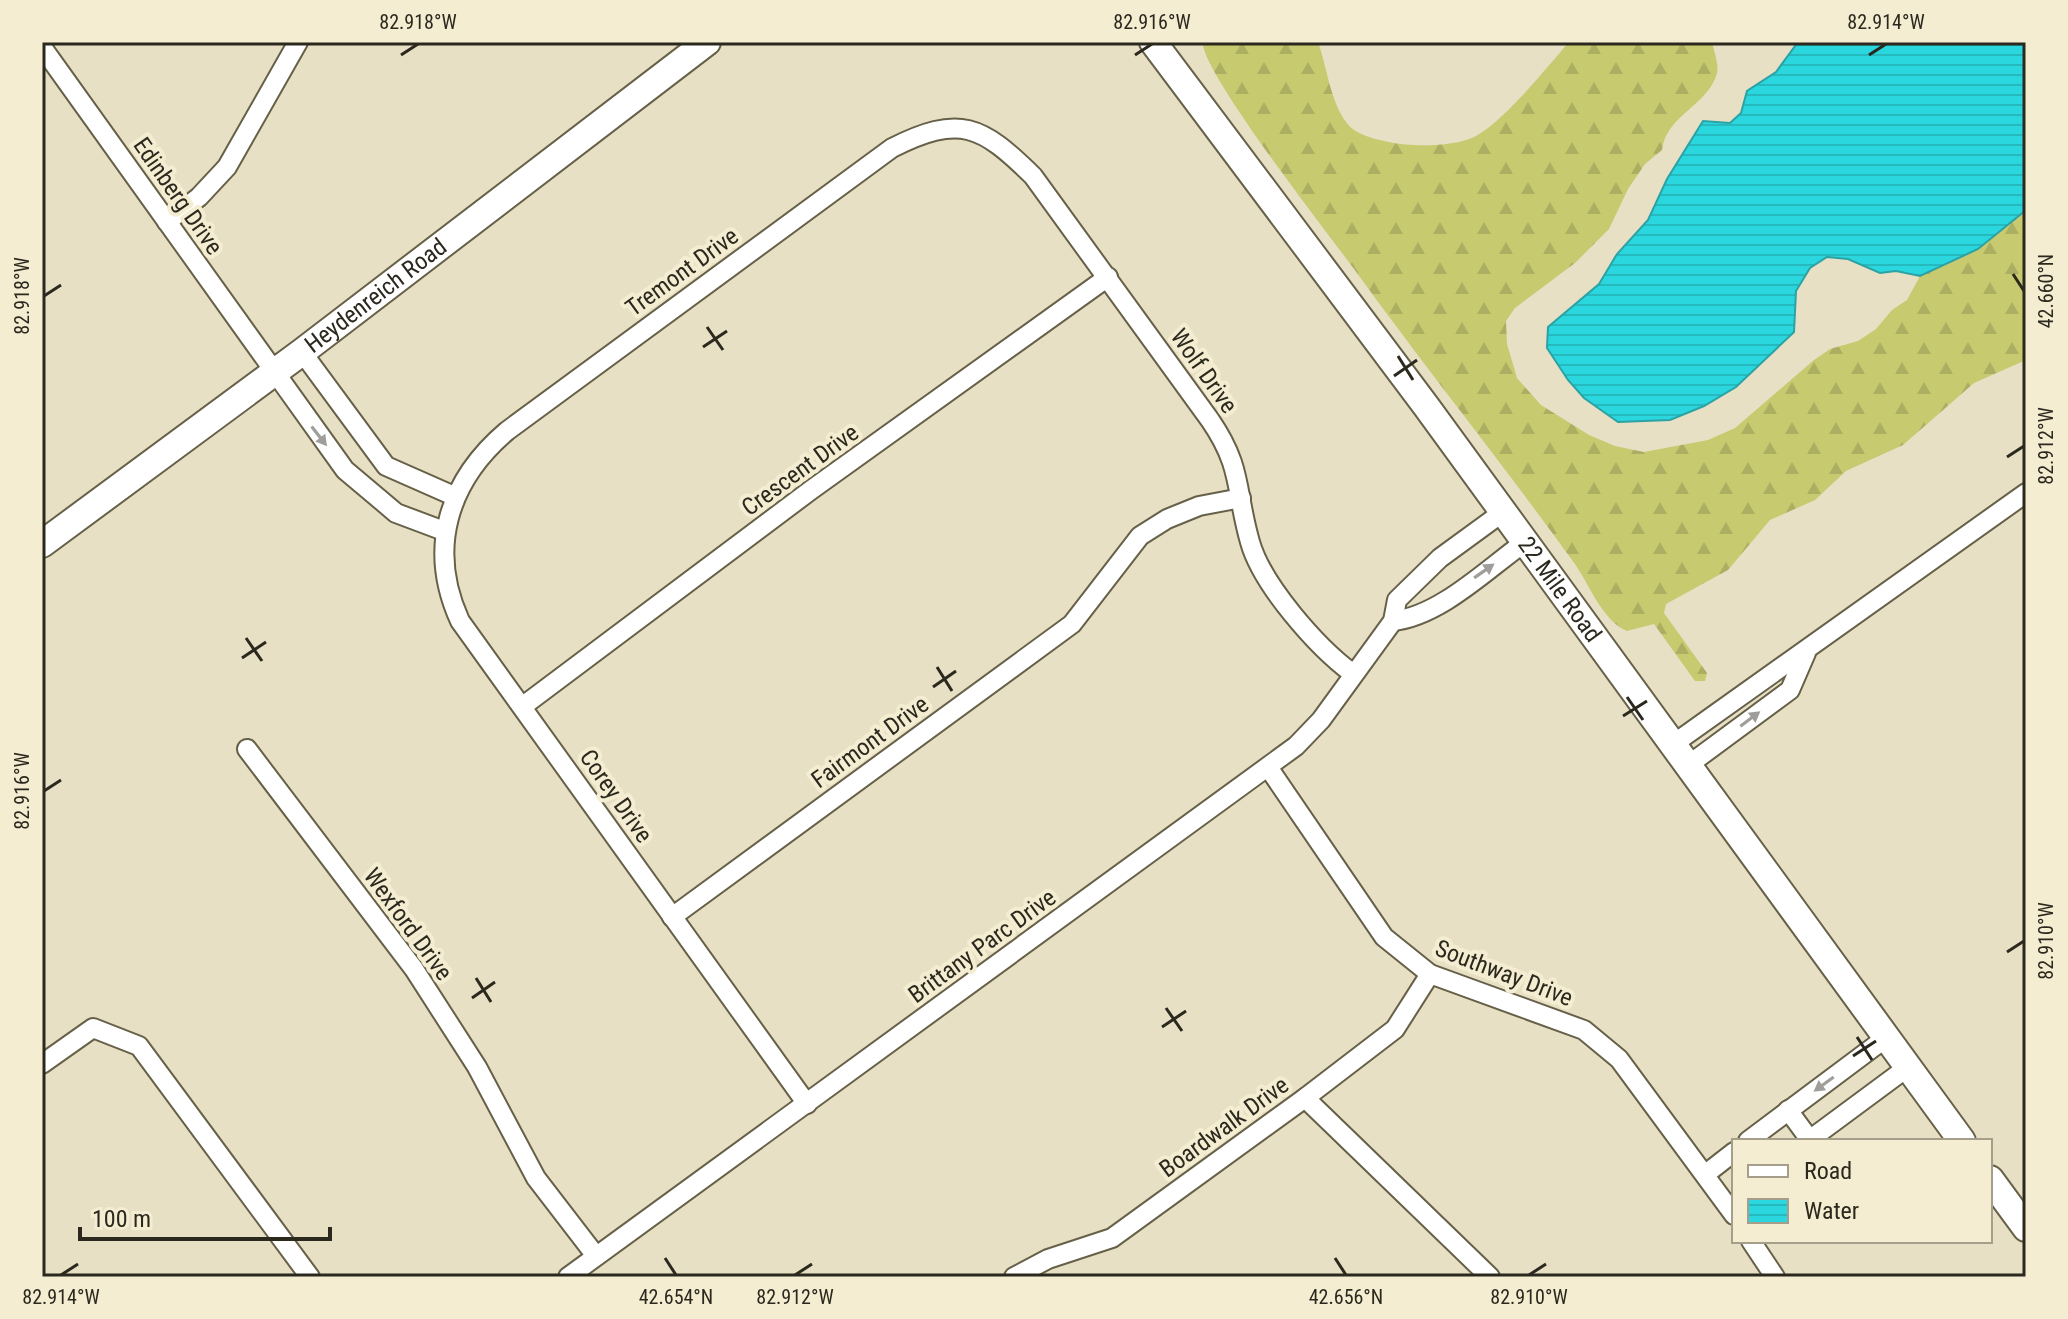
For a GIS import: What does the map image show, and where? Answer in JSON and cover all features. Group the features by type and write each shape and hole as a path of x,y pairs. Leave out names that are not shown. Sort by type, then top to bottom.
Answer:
{"street":[{"path":"167,222 199,197 227,167 298,42"},
{"name":"Heydenreich Road","path":"42,544 302,352 707,42"},
{"name":"22 Mile Road","path":"1153,42 1503,512 1961,1139"},
{"name":"Edinberg Drive","path":"44,53 345,470 396,513 444,531"},
{"name":"Wolf Drive","path":"965,127 1003,148 1033,176 1225,442 1238,474 1251,544 1260,566 1321,646 1352,673"},
{"name":"Tremont Drive","path":"454,496 476,462 507,431 862,169 905,141 948,128 965,127"},
{"name":"Crescent Drive","path":"523,706 811,490 1108,277"},
{"path":"302,352 386,466 454,496"},
{"path":"366,490 386,466"},
{"name":"Corey Drive","path":"454,496 444,531 443,566 460,621 807,1104"},
{"name":"Fairmont Drive","path":"672,917 1072,624 1140,536 1199,506 1241,498"},
{"path":"1680,756 1806,653 2024,498"},
{"name":"Brittany Parc Drive","path":"568,1277 1309,735 1393,621 1397,600 1423,573 1503,512"},
{"path":"1393,621 1411,619 1443,600 1525,542"},
{"path":"1423,573 1443,600"},
{"name":"Wexford Drive","path":"247,749 414,969 477,1067 536,1178 596,1256"},
{"name":"Southway Drive","path":"1268,767 1384,937 1430,974 1584,1030 1619,1059 1730,1202"},
{"name":"Boardwalk Drive","path":"1014,1277 1048,1259 1112,1238 1305,1098 1395,1029 1430,974"},
{"path":"42,1064 93,1028 139,1046 310,1277"},
{"path":"1751,1139 1887,1037"},
{"path":"1810,1139 1908,1067"},
{"path":"1305,1098 1480,1274"},
{"path":"1788,1110 1808,1139"},
{"path":"1707,1173 1732,1154"},
{"path":"1992,1182 2026,1228"},
{"path":"1752,1243 1775,1277"}],"green space":[{"path":"1203,42 1318,42 1336,104 1350,126 1378,139 1420,145 1455,143 1486,130 1524,94 1569,42 1712,42 1717,62 1713,84 1671,128 1662,150 1645,164 1628,189 1609,229 1575,263 1515,308 1506,321 1507,344 1517,378 1541,405 1589,435 1615,446 1644,452 1708,440 1735,428 1814,360 1830,349 1858,341 1876,329 1892,310 1907,300 1920,276 1978,249 2026,210 2026,360 1974,383 1903,445 1846,471 1815,500 1770,520 1728,570 1666,604 1664,613 1707,673 1705,681 1695,681 1654,624 1627,631 1603,610 1546,524 1269,155 1222,85 1207,58"}],"water":[{"path":"1798,42 2026,42 2026,210 1978,249 1920,276 1896,271 1880,273 1848,259 1827,257 1810,268 1796,291 1794,332 1736,387 1704,406 1670,420 1618,422 1584,398 1568,380 1547,348 1548,327 1599,284 1617,254 1648,220 1667,179 1703,121 1730,123 1741,113 1747,91 1776,72"}]}
